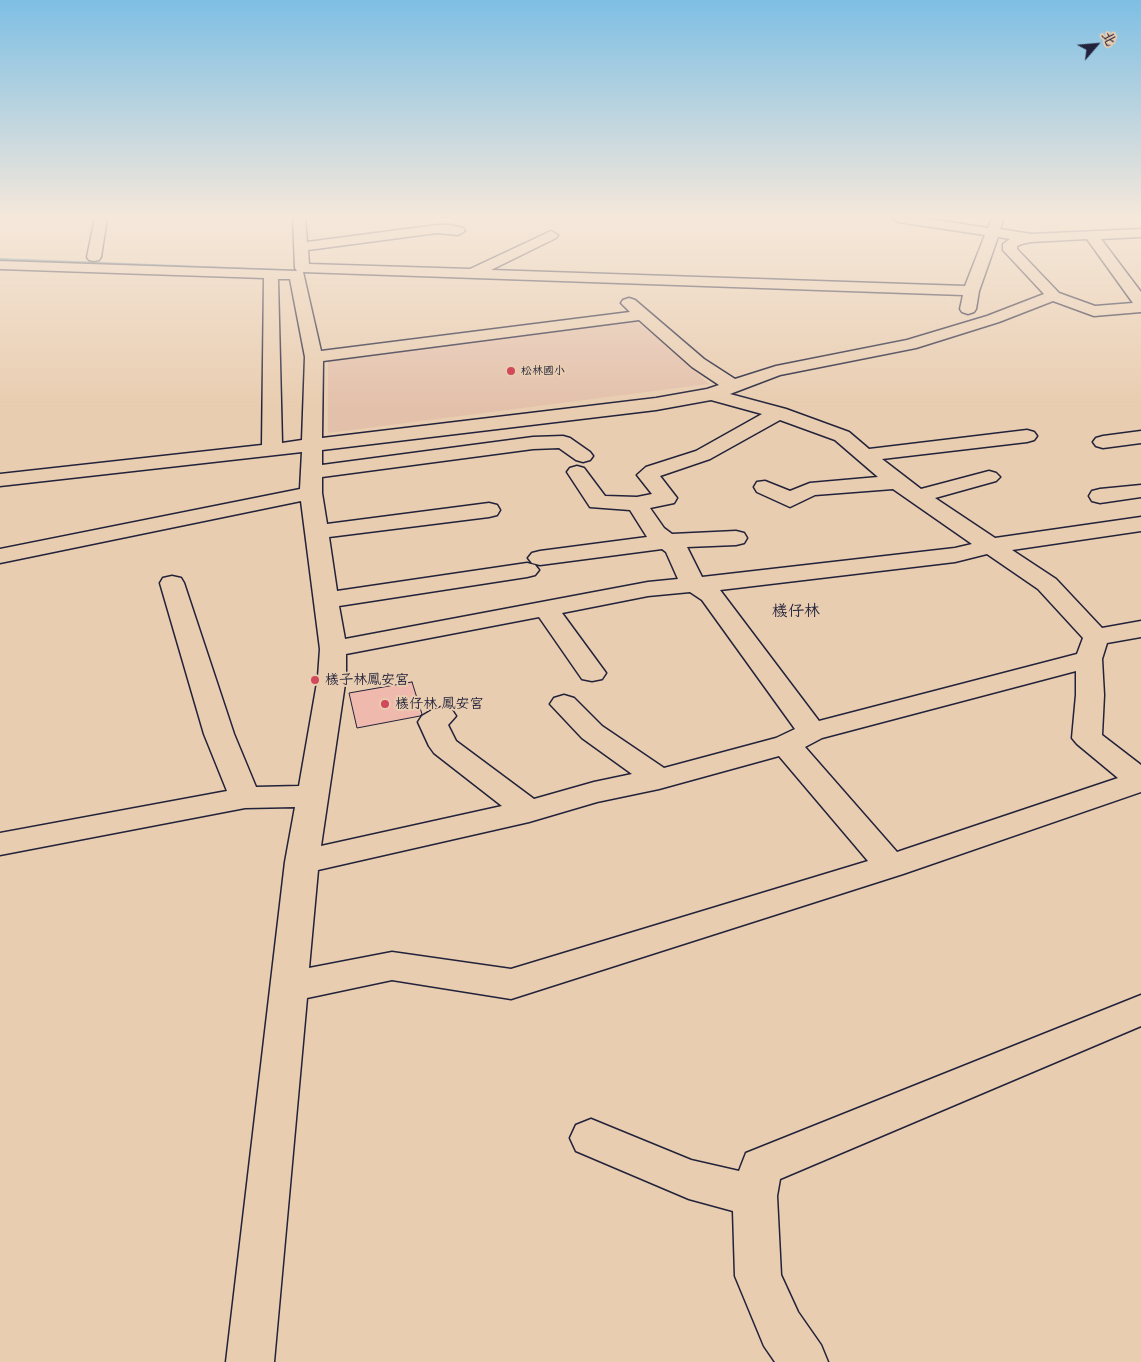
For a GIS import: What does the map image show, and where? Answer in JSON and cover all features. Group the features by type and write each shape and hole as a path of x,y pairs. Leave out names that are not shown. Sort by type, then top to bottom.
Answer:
{"street":[{"path":"272,450 272,320 287,282"},
{"path":"250,1362 302,862 332,677 333,649 316,532 312,470 314,357 297,282"},
{"path":"600,282 971,291"},
{"path":"607,282 698,363 733,386"},
{"path":"966,327 971,291 975,282"},
{"path":"1041,282 1052,296"},
{"path":"1125,282 1141,303"},
{"path":"0,556 312,470 711,394 776,371 910,344 993,319 1052,296 1094,310 1141,307"},
{"path":"314,357 642,315"},
{"path":"272,320 306,316"},
{"path":"711,394 779,413 842,436 868,455 897,482 1047,584 1068,604 1092,648 1087,738 1141,781"},
{"path":"0,480 272,450 312,470 533,443 563,442 580,464 598,502 637,504 666,498 648,475 653,471 703,455 779,413"},
{"path":"868,455 1028,436"},
{"path":"1103,442 1141,437"},
{"path":"919,496 989,477"},
{"path":"765,487 790,500 810,489 897,482"},
{"path":"1100,496 1141,491"},
{"path":"637,504 656,533 676,548 694,584 712,595 799,738 891,866"},
{"path":"316,532 489,510"},
{"path":"333,649 547,610 648,589 745,580 955,555 991,546 1141,524"},
{"path":"327,600 667,541 736,538"},
{"path":"172,584 220,734 245,798"},
{"path":"547,610 592,673"},
{"path":"302,862 529,811 594,792 659,779 1092,648 1141,629"},
{"path":"564,704 592,732 659,779"},
{"path":"442,716 432,722 444,746 529,811"},
{"path":"289,987 392,966 511,984 891,866 1141,781"},
{"path":"0,844 245,798 314,796"},
{"path":"804,1362 781,1329 758,1276 755,1196 762,1167 1141,1010"},
{"path":"591,1138 689,1179 755,1196"}],"shaded area":[{"name":"松林國小","path":"635,321 665,343 709,384 328,433 328,358"}],"building":[{"name":"檨仔林 鳳安宮","path":"412,682 422,714 420,716 357,728 349,693"}],"place":[{"name":"松林國小","path":"511,371"},
{"name":"檨子林鳳安宮","path":"315,680"},
{"name":"檨仔林 鳳安宮","path":"385,704"}],"district":[{"name":"檨仔林","path":"796,612"}]}
